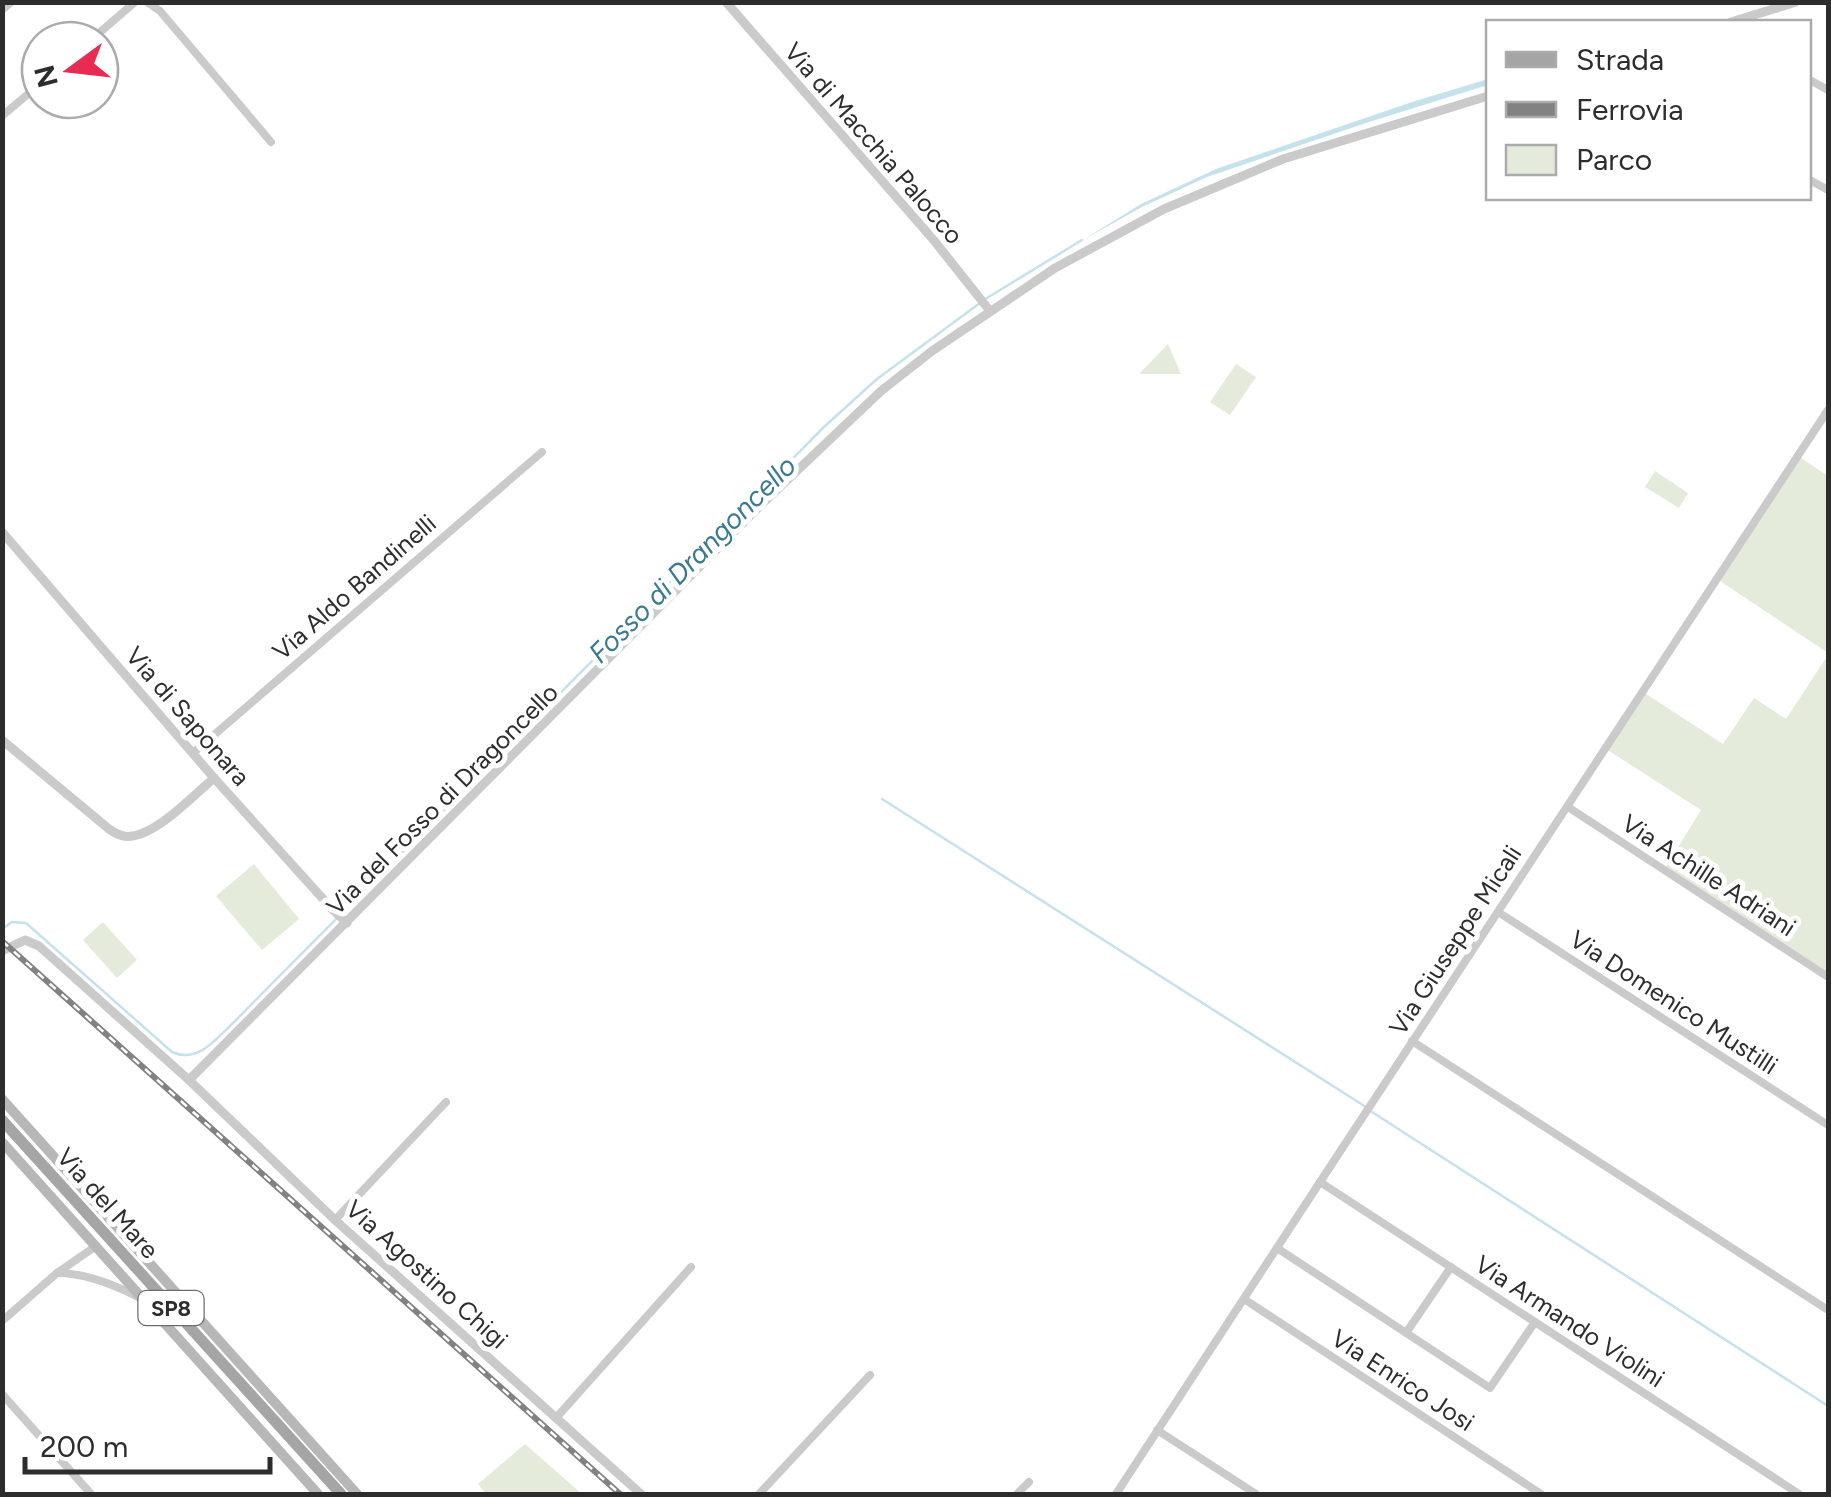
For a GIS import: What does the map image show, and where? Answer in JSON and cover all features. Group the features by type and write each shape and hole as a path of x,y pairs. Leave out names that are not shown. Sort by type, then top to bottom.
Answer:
{"main road":[{"path":"2,1099 357,1494"},
{"name":"Via del Mare","path":"2,1120 341,1494"},
{"path":"2,1142 318,1494"}],"street":[{"path":"2,10 11,2"},
{"path":"114,20 135,2"},
{"path":"147,2 160,11 271,142"},
{"name":"Via di Macchia Palocco","path":"726,2 932,238 984,304"},
{"path":"1738,20 1796,2"},
{"name":"Via del Fosso di Dragoncello","path":"189,1080 762,504 881,392 984,304 1103,240 1223,183 1298,155 1486,97"},
{"name":"Via Giuseppe Micali","path":"1116,1494 1828,410"},
{"name":"Via Aldo Bandinelli","path":"193,752 542,452"},
{"name":"Via di Saponara","path":"2,532 214,778 346,922"},
{"path":"2,740 108,829 126,837 142,834 156,825 214,778"},
{"name":"Via Achille Adriani","path":"1568,807 1828,977"},
{"name":"Via Domenico Mustilli","path":"1498,912 1828,1125"},
{"path":"2,951 22,941 36,944 189,1080"},
{"path":"1412,1041 1828,1310"},
{"name":"Via Agostino Chigi","path":"189,1080 335,1220 641,1494"},
{"path":"335,1220 446,1102"},
{"name":"Via Armando Violini","path":"1320,1182 1799,1494"},
{"path":"2,1321 57,1272 96,1246"},
{"path":"1277,1248 1490,1388 1534,1322"},
{"path":"556,1418 691,1267"},
{"path":"1406,1333 1451,1267"},
{"path":"57,1272 85,1276 141,1298"},
{"name":"Via Enrico Josi","path":"1244,1299 1541,1494"},
{"path":"758,1494 870,1375"},
{"path":"2,1394 91,1494"},
{"path":"1157,1430 1256,1494"},
{"path":"1017,1494 1029,1482"}],"green space":[{"path":"1168,344 1181,374 1140,374 1140,373"},
{"path":"1236,364 1256,377 1230,415 1210,402"},
{"path":"1798,456 1828,476 1828,653 1717,579"},
{"path":"1655,471 1688,493 1679,508 1645,487"},
{"path":"1828,655 1828,977 1664,870 1701,810 1606,749 1643,692 1723,744 1754,698 1786,719"},
{"path":"254,864 299,919 262,950 216,896"},
{"path":"103,922 137,960 117,978 83,940"},
{"path":"525,1444 582,1494 486,1494 478,1484"}],"water":[{"path":"1486,80 1486,86 1207,177 1083,240 1141,204 1216,169"}],"waterway":[{"name":"Fosso di Drangoncello","path":"987,298 1082,240"},
{"name":"Fosso di Drangoncello","path":"2,929 12,922 26,923 172,1052 189,1055 204,1049 825,426 877,379 980,303"},
{"path":"882,799 1366,1107"},
{"path":"1372,1112 1828,1406"}],"railway":[{"path":"2,941 620,1494"}]}
